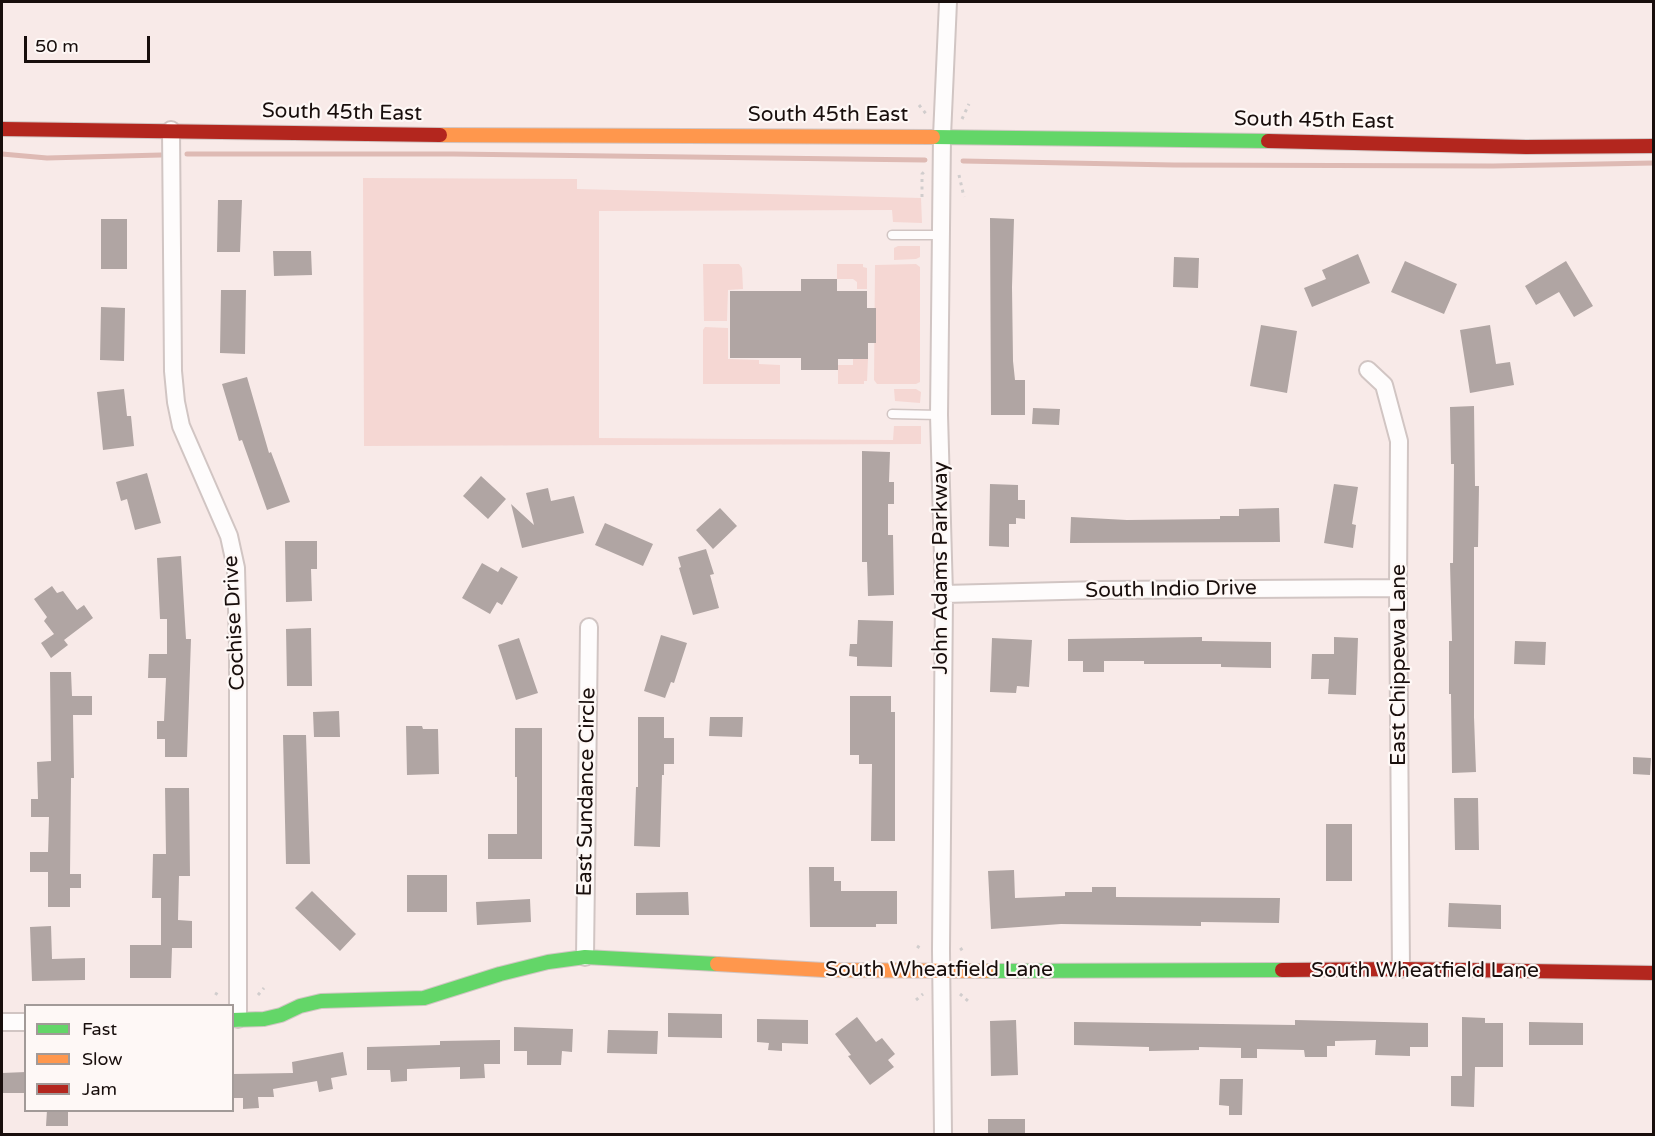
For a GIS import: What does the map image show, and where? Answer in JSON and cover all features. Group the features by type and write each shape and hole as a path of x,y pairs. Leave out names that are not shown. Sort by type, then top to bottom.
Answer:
{"main road":[{"name":"South 45th East","path":"2,129 405,135 942,136 1514,147 1653,146"},
{"name":"South Wheatfield Lane","path":"236,1019 264,1019 321,1001 424,998 500,974 548,962 585,957 824,970 1126,972 1401,969 1653,973"}],"street":[{"name":"John Adams Parkway","path":"943,1134 941,970 944,594 939,415 942,136 948,2"},
{"name":"Cochise Drive","path":"171,130 173,371 176,402 181,426 229,536 236,568 238,648 236,1019"},
{"name":"East Chippewa Lane","path":"1368,370 1384,385 1399,441 1401,969"},
{"name":"South Indio Drive","path":"944,594 1101,590 1398,588"},
{"name":"East Sundance Circle","path":"585,957 589,627"},
{"path":"2,1022 24,1022"}],"lane":[{"path":"892,235 941,235"},
{"path":"892,414 939,415"}],"path":[{"path":"962,120 969,104"},
{"path":"919,105 928,117"},
{"path":"956,168 964,196"},
{"path":"917,946 923,950"},
{"path":"960,950 966,946"},
{"path":"258,995 264,988"},
{"path":"215,993 220,996"},
{"path":"916,1000 923,994"},
{"path":"960,994 968,1001"}],"shaded area":[{"path":"363,178 577,179 577,189 921,198 922,223 893,222 892,210 599,211 599,438 893,440 894,426 921,426 921,444 364,446"},
{"path":"920,246 920,257 894,260 894,248"},
{"path":"703,264 739,264 742,268 743,289 728,290 727,321 704,321"},
{"path":"837,264 863,264 863,267 867,268 867,289 857,289 857,282 853,279 837,279"},
{"path":"916,264 920,267 920,382 916,384 877,384 874,380 875,265"},
{"path":"705,327 728,328 728,359 759,360 759,364 780,365 780,384 703,384 703,330"},
{"path":"853,359 868,359 867,381 864,381 864,384 838,384 838,365 853,365"},
{"path":"894,389 916,389 921,392 920,403 895,401"}],"building":[{"path":"218,200 242,200 240,252 217,252"},
{"path":"990,218 1014,219 1013,361 1015,380 1025,380 1025,415 991,415"},
{"path":"101,219 127,219 127,269 101,269"},
{"path":"273,251 311,251 312,275 274,276"},
{"path":"1358,254 1370,283 1312,307 1304,288 1326,279 1322,270"},
{"path":"1174,257 1199,258 1198,288 1173,287"},
{"path":"1405,261 1457,284 1444,314 1391,292"},
{"path":"1566,261 1593,306 1574,317 1559,292 1536,305 1525,286"},
{"path":"801,279 837,279 837,291 867,291 867,308 876,308 876,343 868,343 868,359 838,359 838,370 801,370 801,358 730,358 730,291 801,291"},
{"path":"221,290 246,290 245,354 220,353"},
{"path":"101,307 125,308 124,361 100,360"},
{"path":"1261,325 1297,331 1287,393 1250,386"},
{"path":"1490,325 1496,364 1510,362 1514,385 1470,393 1460,330"},
{"path":"247,377 269,453 271,452 290,502 267,510 242,440 239,441 222,384"},
{"path":"124,389 127,416 131,416 134,446 103,450 97,392"},
{"path":"1474,406 1475,486 1479,486 1478,547 1474,547 1476,772 1452,773 1449,641 1452,641 1450,563 1453,563 1454,464 1451,464 1450,407"},
{"path":"1033,408 1060,409 1059,425 1032,424"},
{"path":"862,451 890,452 889,482 894,482 894,504 888,504 888,535 893,535 894,595 868,596 867,562 862,562"},
{"path":"147,473 161,523 135,530 127,499 121,501 116,482"},
{"path":"481,476 506,499 488,519 463,496"},
{"path":"990,484 1018,485 1018,500 1025,500 1025,519 1016,518 1016,524 1009,524 1009,547 989,546"},
{"path":"1334,484 1358,487 1352,524 1356,525 1353,548 1324,543"},
{"path":"548,488 551,501 574,496 584,533 522,548 511,504 534,525 526,493"},
{"path":"720,508 737,526 713,549 696,530"},
{"path":"1279,508 1280,542 1070,543 1071,517 1127,520 1220,519 1220,516 1239,516 1239,509"},
{"path":"605,523 653,544 643,566 595,545"},
{"path":"285,541 317,541 317,569 311,569 312,601 286,602"},
{"path":"706,549 714,574 710,575 719,608 693,615 678,557"},
{"path":"181,556 186,639 191,639 187,757 165,757 165,739 157,739 157,721 164,721 166,678 148,678 149,654 167,654 167,619 160,619 157,558"},
{"path":"482,563 498,572 501,567 518,577 502,605 497,602 490,614 462,598"},
{"path":"52,586 57,593 63,591 77,610 84,605 93,618 64,640 68,645 51,658 41,643 54,634 44,621 47,617 34,599"},
{"path":"858,620 893,621 892,667 857,666 857,657 849,656 850,644 857,644"},
{"path":"311,628 312,686 287,686 286,629"},
{"path":"661,635 687,643 674,683 671,682 665,698 644,691"},
{"path":"1202,637 1202,641 1271,642 1271,668 1221,667 1221,664 1144,664 1144,661 1104,661 1104,672 1083,672 1083,661 1068,661 1068,639"},
{"path":"1334,637 1358,638 1356,695 1328,694 1329,679 1311,679 1312,654 1334,654"},
{"path":"519,638 538,693 516,700 498,645"},
{"path":"992,638 1032,640 1029,687 1017,686 1016,693 990,692"},
{"path":"1515,641 1546,642 1545,665 1514,664"},
{"path":"50,672 71,672 72,696 92,696 92,715 73,715 74,778 71,778 70,874 81,874 81,888 70,888 70,907 48,907 48,872 30,872 30,852 48,852 49,817 31,817 31,799 38,799 37,762 51,761"},
{"path":"850,696 891,696 891,712 895,712 895,841 871,841 872,764 859,764 859,755 850,755"},
{"path":"339,711 340,737 314,737 313,712"},
{"path":"638,717 664,717 664,738 674,738 674,764 664,764 664,775 662,775 660,847 634,846 636,787 638,787"},
{"path":"710,717 743,717 742,737 709,736"},
{"path":"406,726 438,729 439,774 407,775"},
{"path":"515,728 542,728 542,859 488,859 488,834 517,834"},
{"path":"283,735 306,735 310,864 286,864"},
{"path":"1633,757 1651,758 1650,775 1633,774"},
{"path":"165,788 189,788 190,876 179,876 178,920 192,921 192,948 172,948 171,978 130,978 130,945 161,945 161,898 152,898 153,854 166,854"},
{"path":"1454,798 1478,798 1479,850 1455,850"},
{"path":"1326,824 1352,824 1352,881 1326,881"},
{"path":"809,867 834,867 834,881 841,881 841,891 897,891 897,924 876,924 876,927 810,927"},
{"path":"1014,870 1015,898 1065,896 1065,892 1092,892 1092,887 1116,887 1116,897 1280,898 1279,923 1201,922 1201,926 1061,924 991,929 988,871"},
{"path":"407,875 447,875 447,912 407,912"},
{"path":"312,891 356,934 340,951 295,908"},
{"path":"688,892 689,915 636,915 636,893"},
{"path":"530,899 531,922 477,925 476,902"},
{"path":"1449,903 1501,905 1501,929 1448,927"},
{"path":"51,926 52,959 85,958 85,980 32,981 30,927"},
{"path":"668,1013 722,1014 722,1038 668,1037"},
{"path":"857,1017 876,1042 882,1038 895,1054 888,1060 894,1067 870,1085 835,1034"},
{"path":"1462,1017 1485,1018 1485,1023 1503,1023 1503,1067 1475,1067 1474,1107 1451,1106 1451,1076 1462,1076"},
{"path":"757,1019 808,1020 808,1044 782,1043 782,1051 768,1050 769,1043 757,1042"},
{"path":"1016,1020 1018,1075 991,1076 990,1021"},
{"path":"1295,1020 1428,1023 1428,1047 1410,1047 1410,1056 1375,1055 1376,1040 1335,1041 1335,1046 1327,1046 1327,1057 1305,1057 1304,1050 1257,1049 1257,1058 1241,1058 1241,1048 1199,1047 1199,1050 1149,1051 1149,1047 1074,1045 1074,1022 1295,1025"},
{"path":"1529,1022 1583,1023 1583,1045 1529,1045"},
{"path":"514,1027 573,1029 572,1052 562,1051 561,1065 527,1065 527,1051 514,1051"},
{"path":"608,1030 658,1031 657,1054 607,1053"},
{"path":"500,1040 500,1064 484,1064 485,1078 460,1079 460,1067 407,1069 407,1081 391,1082 390,1070 367,1070 367,1047 440,1045 440,1041"},
{"path":"343,1052 347,1075 331,1078 333,1089 319,1092 317,1081 273,1089 274,1097 258,1097 259,1108 243,1109 243,1098 234,1098 234,1074 293,1073 292,1062"},
{"path":"24,1072 24,1093 2,1093 2,1073"},
{"path":"1220,1079 1243,1079 1242,1115 1229,1115 1229,1106 1219,1105"},
{"path":"47,1112 68,1112 68,1126 46,1126"},
{"path":"988,1119 1025,1119 1025,1134 988,1134"}],"waterway":[{"path":"2,154 47,158 161,155"},
{"path":"187,154 453,154 925,160"},
{"path":"963,161 1174,165 1493,166 1654,163"}],"traffic: fast":[{"path":"933,137 1268,141"},
{"path":"234,1020 264,1019 321,1001 424,998 500,974 548,962 585,957 717,964"},
{"path":"986,971 1282,970"}],"traffic: slow":[{"path":"440,135 933,137"},
{"path":"717,964 824,970 986,971"}],"traffic: jam":[{"path":"2,129 440,135"},
{"path":"1268,141 1526,147 1654,146"},
{"path":"1282,970 1401,969 1654,973"}]}
